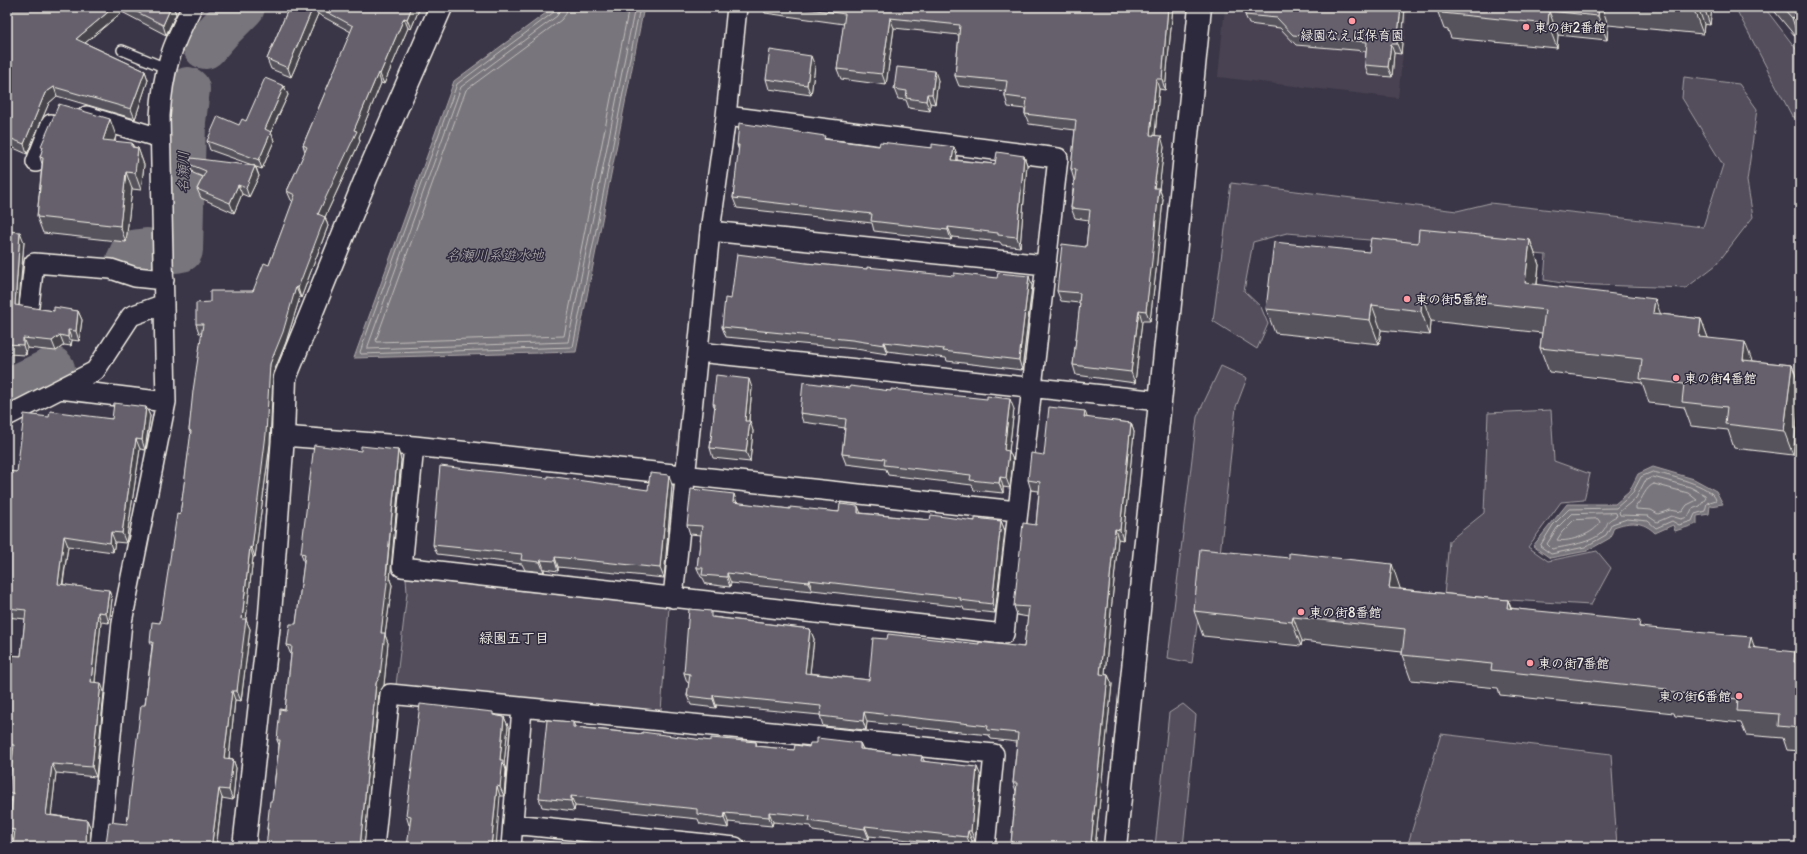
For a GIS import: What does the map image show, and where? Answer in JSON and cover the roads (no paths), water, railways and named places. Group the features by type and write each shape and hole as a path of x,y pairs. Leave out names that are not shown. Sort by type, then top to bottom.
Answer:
{"street":[{"path":"100,847 122,622 166,402 160,138 161,92 166,68 175,40 192,7"},
{"path":"244,847 270,614 283,436 285,378 367,176 441,7"},
{"path":"673,598 710,232 726,116 737,7"},
{"path":"1115,847 1200,7"},
{"path":"36,162 66,109 160,138"},
{"path":"414,446 402,567 1004,634 1058,158 726,116"},
{"path":"710,232 1046,265"},
{"path":"29,306 34,263 111,269 135,277 164,280"},
{"path":"7,416 95,371 131,316 164,304"},
{"path":"698,352 1160,400"},
{"path":"60,389 166,402"},
{"path":"283,436 414,446 1018,511"},
{"path":"374,847 390,694 994,754 985,847"},
{"path":"511,847 522,708"},
{"path":"513,824 735,847"}],"lane":[{"path":"122,50 166,68"}],"water":[{"name":"名瀬川系遊水地","path":"554,7 644,7 576,352 354,358 454,81"},
{"path":"1653,467 1694,479 1716,491 1723,504 1710,506 1709,514 1697,516 1697,524 1675,531 1673,525 1655,533 1646,526 1636,523 1614,527 1610,538 1587,551 1550,558 1533,546 1567,504 1615,504 1629,492 1638,474"}],"waterway":[{"name":"名瀬川","path":"205,47 243,7"},
{"name":"名瀬川","path":"176,251 181,250 184,121 188,89"},
{"name":"名瀬川","path":"127,263 132,252 147,250"},
{"name":"名瀬川","path":"7,391 53,369"}],"place":[{"name":"緑園なえば保育園","path":"1352,21"},
{"name":"東の街2番館","path":"1526,27"},
{"name":"東の街5番館","path":"1407,299"},
{"name":"東の街4番館","path":"1676,378"},
{"name":"東の街8番館","path":"1301,612"},
{"name":"東の街7番館","path":"1530,663"},
{"name":"東の街6番館","path":"1739,696"}],"district":[{"name":"緑園五丁目","path":"514,638"}]}
